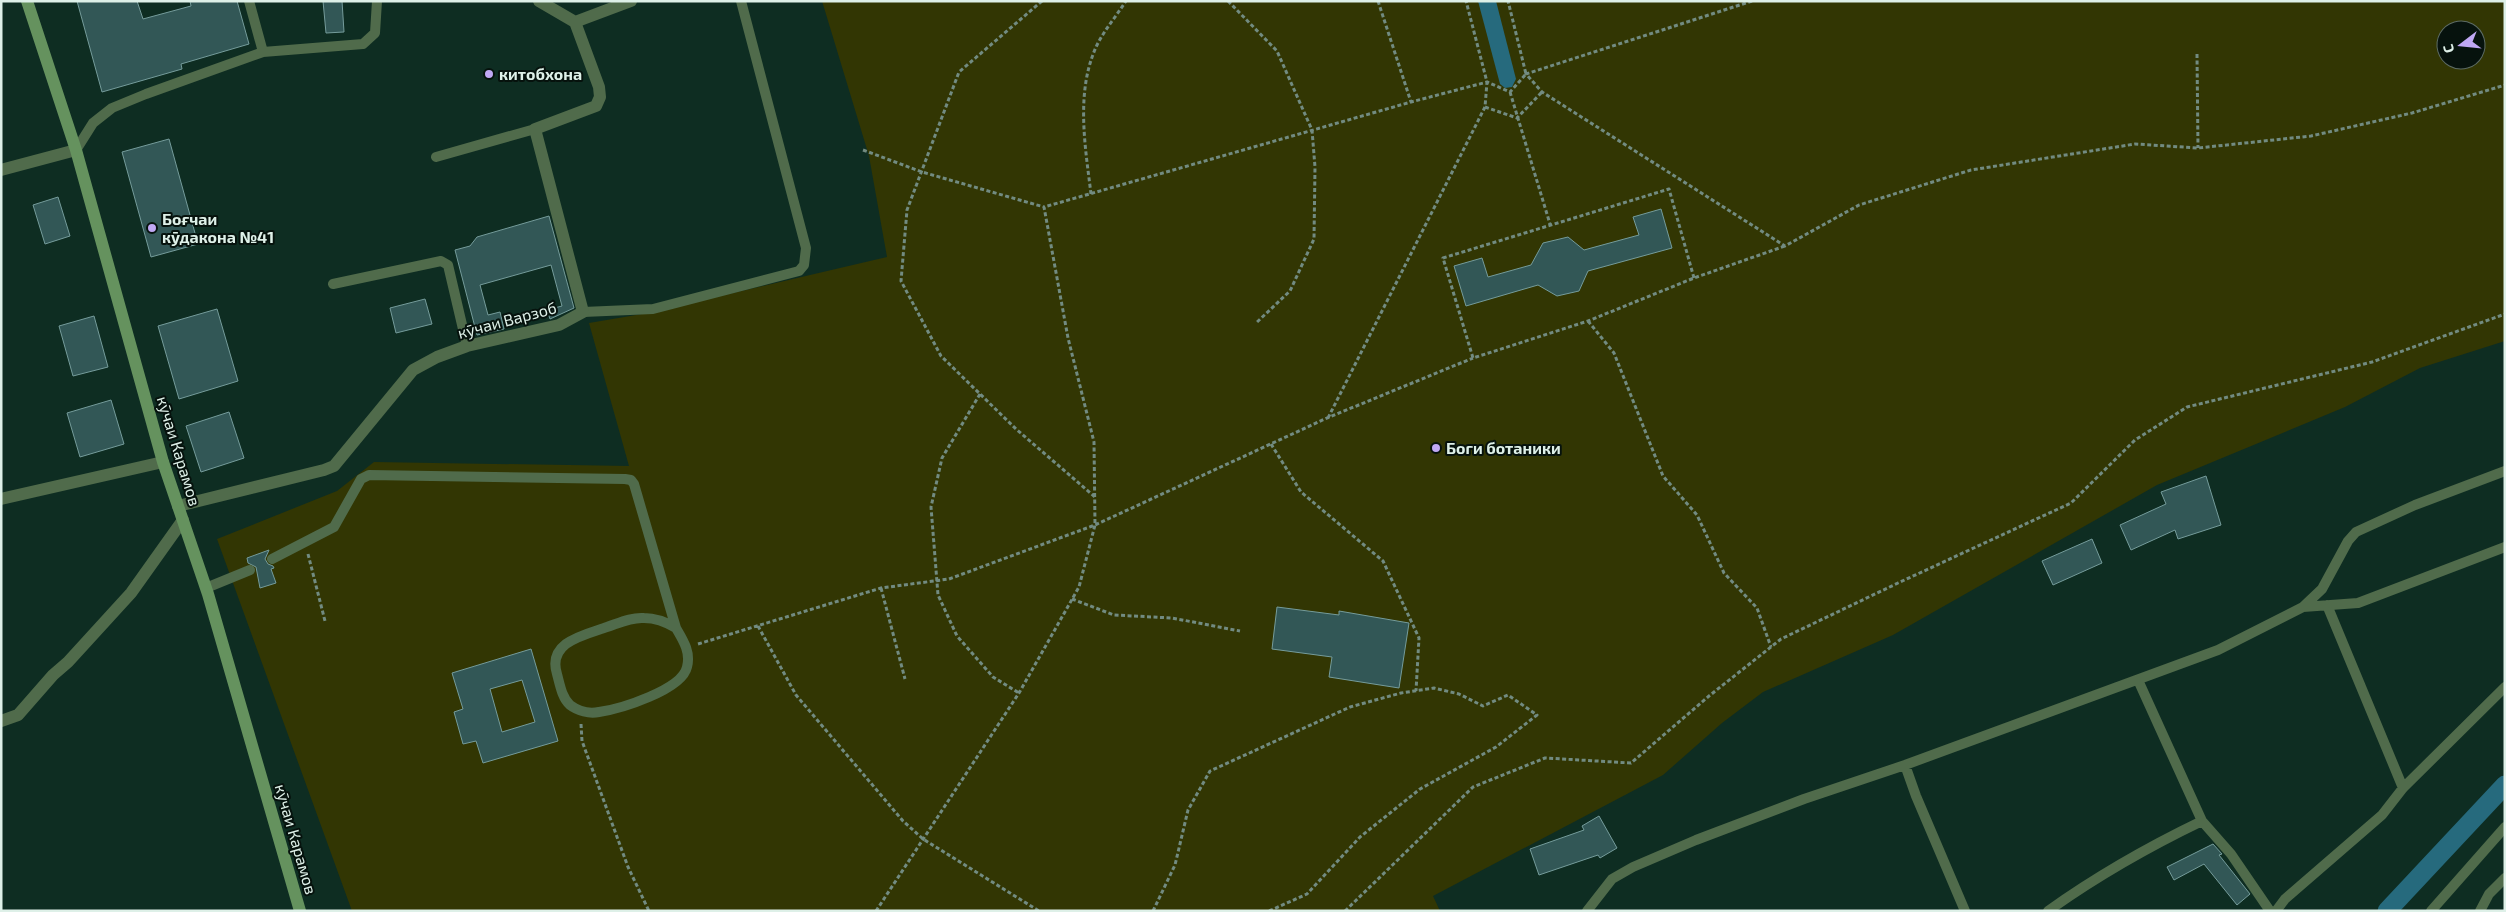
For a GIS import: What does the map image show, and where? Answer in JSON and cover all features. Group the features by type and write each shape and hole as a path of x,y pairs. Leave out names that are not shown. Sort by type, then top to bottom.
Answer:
{"main road":[{"name":"кӯчаи Карамов","path":"27,1 76,150 163,462 206,588 300,911"}],"street":[{"path":"538,1 575,22 599,87 600,97 596,106 535,129 583,312"},
{"path":"575,22 631,1"},
{"path":"1,170 76,150"},
{"name":"кӯчаи Варзоб","path":"178,506 334,466 413,370 437,357 467,346 558,325 583,312"},
{"path":"1,499 163,462"},
{"path":"1,721 18,715 53,675 68,662 131,593 183,520"}],"lane":[{"path":"249,1 263,52"},
{"path":"76,150 93,123 112,108 263,52 363,44 375,33 377,1"},
{"path":"583,312 653,309 799,272 804,265 806,248 741,1"},
{"path":"436,157 535,129"},
{"path":"333,284 441,261 448,265 467,346"},
{"path":"1588,911 1612,879 1632,867 1804,799 1905,765 1998,729 2218,650 2303,607 2322,589 2348,541 2356,532 2415,506 2505,471"},
{"path":"272,559 334,526 361,480 369,475 625,479 630,480 634,484 676,628 687,648 687,668 681,677 647,698 598,712 580,711 565,699 554,664 558,653 573,638 634,618 655,619 676,628"},
{"path":"2303,607 2358,603 2505,547"},
{"path":"206,588 250,570"},
{"path":"2327,605 2403,788"},
{"path":"2138,680 2202,821 2230,854 2270,911"},
{"path":"2276,911 2285,899 2382,815 2403,788 2505,687"},
{"path":"1905,765 1916,796 1965,911"},
{"path":"2048,911 2087,883 2157,843 2202,821"},
{"path":"2431,911 2505,827"},
{"path":"2480,911 2489,894 2505,878"}],"path":[{"path":"1042,1 959,72 907,210 901,281 941,356 1016,429 1095,497"},
{"path":"1091,194 1083,124 1087,79 1098,43 1126,1"},
{"path":"1228,1 1277,51 1312,130 1316,167 1314,239 1290,291 1256,323"},
{"path":"1378,1 1410,102"},
{"path":"1327,418 1485,107 1487,82 1466,1"},
{"path":"1508,1 1526,74 1542,92 1785,246"},
{"path":"1510,92 1526,74 1752,1"},
{"path":"2197,54 2198,148"},
{"path":"863,150 922,172 1044,207 1410,102 1487,82 1510,92"},
{"path":"687,648 881,588 949,579 1096,525 1327,418 1473,358 1588,321 1694,278 1785,246 1859,205 1971,170 2134,144 2198,148 2311,136 2412,113 2505,85"},
{"path":"1510,92 1550,224"},
{"path":"1517,118 1542,92"},
{"path":"1485,107 1517,118"},
{"path":"1473,358 1443,258 1669,189 1694,278"},
{"path":"876,911 1018,693 1072,599 1079,586 1096,525 1094,442 1068,338 1044,207"},
{"path":"1345,911 1474,787 1545,758 1631,763 1709,696 1781,639 1898,582 2071,503 2135,440 2186,406 2372,362 2505,314"},
{"path":"1588,321 1614,352 1663,476 1697,515 1724,573 1757,608 1771,647"},
{"path":"980,394 942,458 931,507 938,595 957,636 993,677 1018,693"},
{"path":"1271,444 1301,492 1383,561 1419,638 1416,691"},
{"path":"305,545 325,621"},
{"path":"881,588 905,679"},
{"path":"1072,599 1114,615 1172,618 1240,631"},
{"path":"758,626 796,695 903,821 923,839 1039,911"},
{"path":"1153,911 1175,865 1188,810 1210,771 1350,707 1416,691 1434,688 1459,694 1484,706 1508,695 1537,715 1496,747 1420,789 1360,837 1308,894 1269,911"},
{"path":"580,711 582,741 628,867 649,911"}],"green space":[{"name":"Боги ботаники","path":"822,1 2505,1 2505,341 2420,368 2345,407 2157,485 1893,635 1763,692 1722,723 1663,775 1433,896 1440,911 352,911 217,539 337,491 374,462 629,466 589,323 648,313 887,257 869,156"}],"water":[{"path":"1478,1 1496,1 1516,79 1512,87 1505,88 1500,84"}],"building":[{"path":"77,1 137,1 143,19 191,6 190,1 237,1 249,44 181,64 182,69 102,92"},
{"path":"323,1 342,1 344,32 326,33"},
{"path":"169,139 198,244 151,257 122,152"},
{"path":"58,197 70,236 45,244 33,205"},
{"path":"1661,209 1672,248 1588,271 1579,291 1557,296 1538,285 1466,306 1454,266 1482,258 1488,277 1531,265 1543,243 1568,237 1584,250 1639,235 1633,217"},
{"path":"549,216 574,308 550,319 547,310 562,306 551,265 480,285 488,315 500,312 504,329 477,335 455,250 470,246 477,237"},
{"path":"425,299 432,324 396,333 390,308"},
{"path":"217,309 238,381 179,399 158,326"},
{"path":"94,316 108,367 73,376 59,326"},
{"path":"111,400 124,444 80,457 67,413"},
{"path":"229,412 244,458 201,472 186,426"},
{"path":"2206,476 2221,525 2178,539 2175,530 2131,550 2120,525 2166,504 2161,492"},
{"path":"2092,539 2102,563 2053,585 2042,561"},
{"path":"269,550 265,559 274,568 271,569 276,583 260,588 256,567 248,563 247,558"},
{"path":"1277,607 1339,615 1339,611 1409,623 1399,688 1329,677 1332,657 1272,649"},
{"path":"531,649 558,741 483,763 476,741 463,744 454,712 463,709 452,673","holes":["522,680 535,722 502,732 490,689"]},
{"path":"1599,816 1617,848 1600,858 1598,855 1539,875 1530,849 1584,830 1582,826"},
{"path":"2213,844 2222,854 2219,855 2250,894 2237,905 2204,864 2174,880 2167,867"}],"waterway":[{"path":"2387,911 2505,785"}],"place":[{"name":"китобхона","path":"489,74"},
{"name":"Боғчаи кӯдакона №41","path":"152,228"},
{"name":"Боги ботаники","path":"1436,448"}]}
